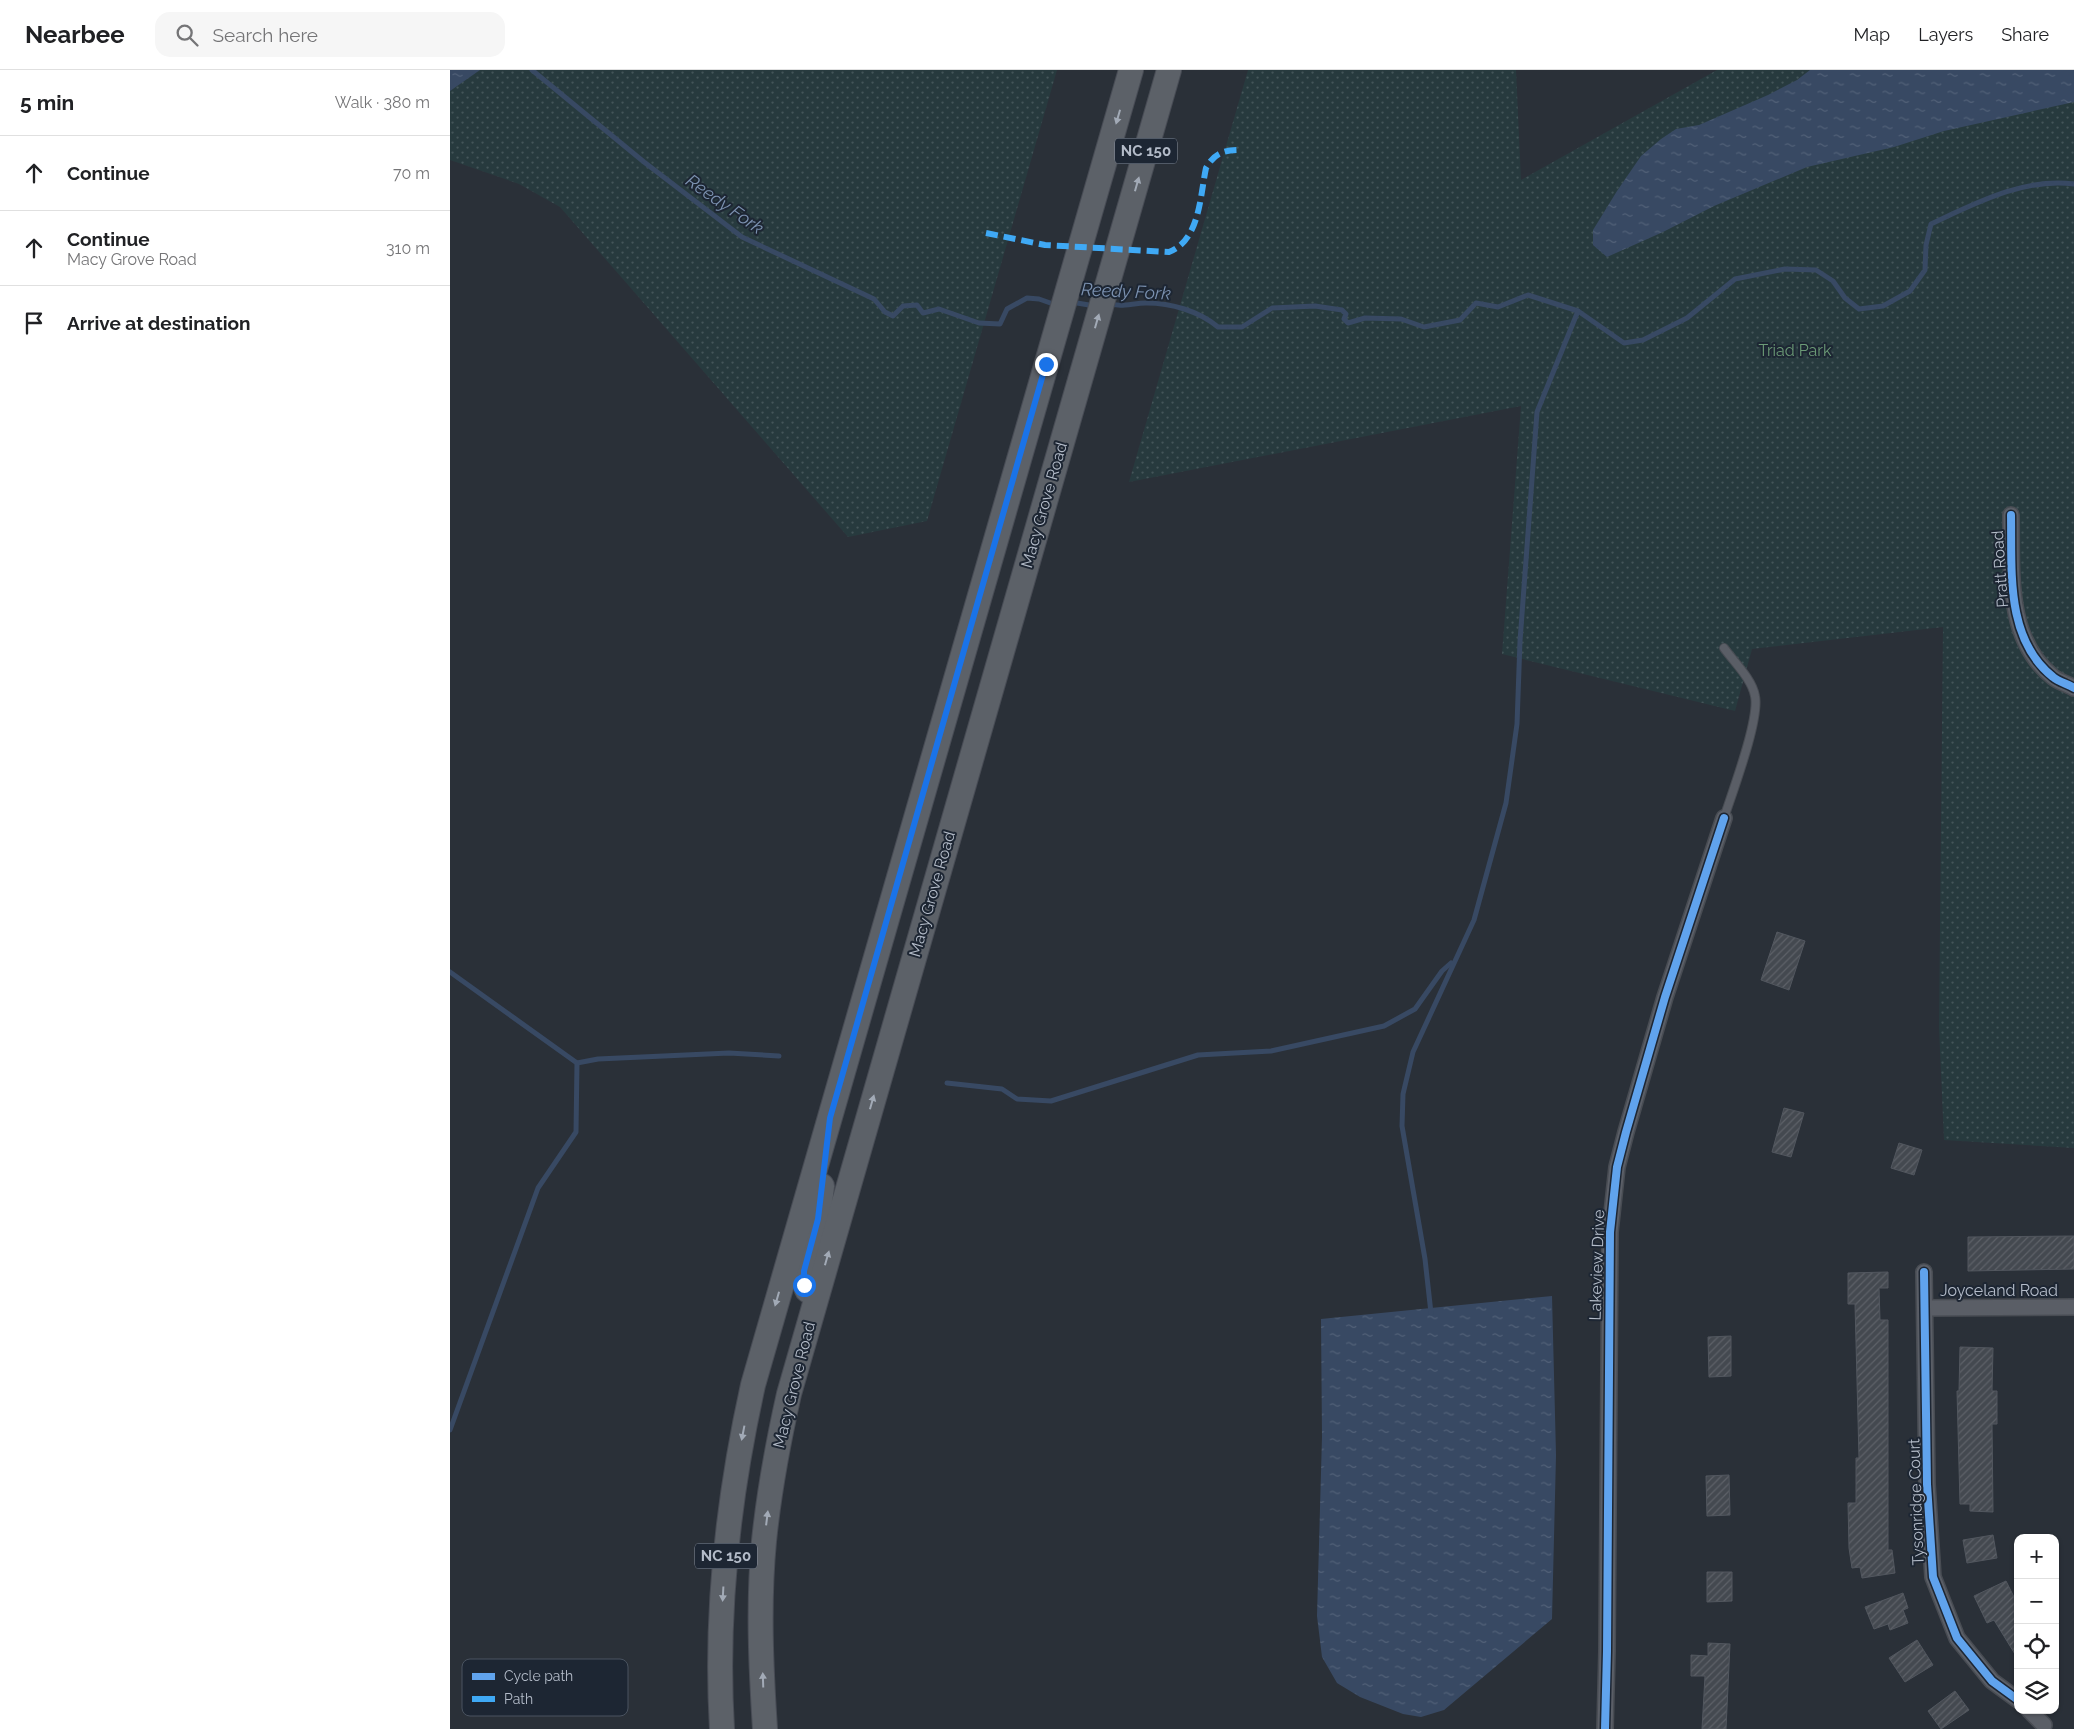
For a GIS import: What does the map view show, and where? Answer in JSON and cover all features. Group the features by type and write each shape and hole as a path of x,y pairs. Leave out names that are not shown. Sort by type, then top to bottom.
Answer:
{"main road":[{"name":"NC 150","path":"722,1729 721,1616 727,1538 738,1461 763,1348 1131,70"},
{"path":"1156,115 1165,70"},
{"name":"Macy Grove Road","path":"765,1729 761,1617 767,1514 789,1394 1170,70"},
{"path":"816,1296 807,1290 803,1278 818,1219 830,1118"}],"street":[{"name":"Pratt Road","path":"2011,515 2012,581 2018,623 2030,651 2054,677 2074,688"},
{"name":"Lakeview Drive","path":"1605,1729 1608,1652 1610,1232 1617,1167 1665,997 1724,818"},
{"name":"Tysonridge Court","path":"1924,1272 1928,1484 1933,1577 1957,1638 1992,1681 2014,1697"},
{"name":"Joyceland Road","path":"1925,1308 2074,1307"},
{"path":"2033,1714 2044,1725"}],"lane":[{"path":"1724,648 1750,684 1755,696 1755,715 1724,818"}],"green space":[{"path":"450,70 1057,70 927,521 848,537 560,207 519,184 450,160"},
{"name":"Triad Park","path":"1248,70 1516,70 1521,180 1717,70 2074,70 2074,1148 1944,1140 1939,1028 1943,627 1752,649 1735,711 1502,654 1521,406 1129,482"}],"water":[{"path":"450,70 480,70 450,91"},
{"path":"1810,70 2074,70 2074,102 1944,131 1894,147 1807,167 1714,206 1663,232 1607,257 1593,245 1593,230 1617,191 1641,156 1661,139 1676,129 1699,125 1768,95 1797,80"},
{"path":"1552,1296 1556,1455 1552,1619 1444,1710 1421,1717 1403,1714 1360,1697 1337,1683 1322,1657 1317,1616 1322,1437 1321,1319"}],"building":[{"path":"1777,932 1805,941 1789,990 1761,980"},
{"path":"1784,1108 1804,1113 1791,1157 1772,1152"},
{"path":"1899,1143 1922,1150 1914,1175 1891,1168"},
{"path":"2074,1236 2074,1269 1968,1271 1968,1237"},
{"path":"1888,1272 1888,1288 1879,1288 1880,1320 1888,1320 1888,1550 1892,1550 1895,1573 1862,1578 1860,1567 1852,1568 1849,1548 1848,1503 1856,1503 1856,1458 1859,1458 1855,1304 1848,1304 1848,1273"},
{"path":"1731,1336 1731,1376 1709,1377 1708,1337"},
{"path":"1960,1347 1993,1348 1992,1391 1997,1391 1997,1424 1992,1424 1993,1512 1970,1511 1970,1504 1960,1504 1957,1391 1959,1391"},
{"path":"1729,1475 1730,1515 1707,1516 1706,1476"},
{"path":"1993,1535 1997,1558 1967,1563 1963,1540"},
{"path":"1707,1572 1732,1572 1732,1601 1707,1602"},
{"path":"2006,1581 2014,1597 2014,1652 1994,1620 1987,1623 1974,1596"},
{"path":"1903,1593 1908,1608 1903,1610 1908,1623 1890,1630 1888,1624 1874,1629 1865,1607"},
{"path":"1917,1640 1933,1665 1905,1682 1889,1658"},
{"path":"1708,1643 1730,1644 1726,1729 1702,1729 1705,1676 1691,1676 1691,1655 1708,1656"},
{"path":"1955,1691 1969,1710 1941,1729 1928,1711"}],"waterway":[{"name":"Reedy Fork","path":"532,70 644,162 742,237 874,299 885,312 893,316 903,306 917,305 923,313 939,309 979,323 1000,324 1007,309 1027,298 1039,299 1056,305"},
{"path":"1108,303 1122,305 1155,303 1175,306 1202,316 1218,327 1242,327 1272,308 1315,306 1342,310 1346,314 1344,319 1348,323 1365,318 1401,319 1424,327 1460,320 1476,303 1498,307 1528,295 1578,311 1624,343 1643,340 1687,318 1735,279 1785,269 1816,270 1833,281 1845,298 1859,309 1883,306 1910,291 1925,270 1926,245 1931,224 1982,201 2019,188 2037,184 2074,184"},
{"name":"Reedy Fork","path":"1071,302 1095,306"},
{"path":"1431,1313 1425,1259 1402,1126 1403,1094 1413,1052 1474,920 1506,803 1517,724 1520,641 1537,412 1578,311"},
{"path":"947,1083 1002,1089 1017,1099 1051,1101 1198,1055 1271,1051 1384,1026 1415,1009 1442,971 1451,963"},
{"path":"450,972 577,1063 598,1059 729,1053 779,1056"},
{"path":"450,1430 538,1188 576,1132 577,1063"}],"marked path":[{"path":"986,233 1045,245 1169,252 1179,246 1193,228 1200,204 1206,168 1209,163 1220,154 1239,150"}],"cycle path":[{"path":"2011,515 2012,580 2019,624 2026,643 2037,661 2055,679 2074,688"},
{"path":"1605,1729 1610,1232 1617,1167 1665,997 1724,818"},
{"path":"1924,1272 1927,1484 1933,1577 1957,1638 1992,1681 2014,1697"}],"route":[{"path":"804,1285 804,1271 818,1219 830,1118 1046,364"}]}
